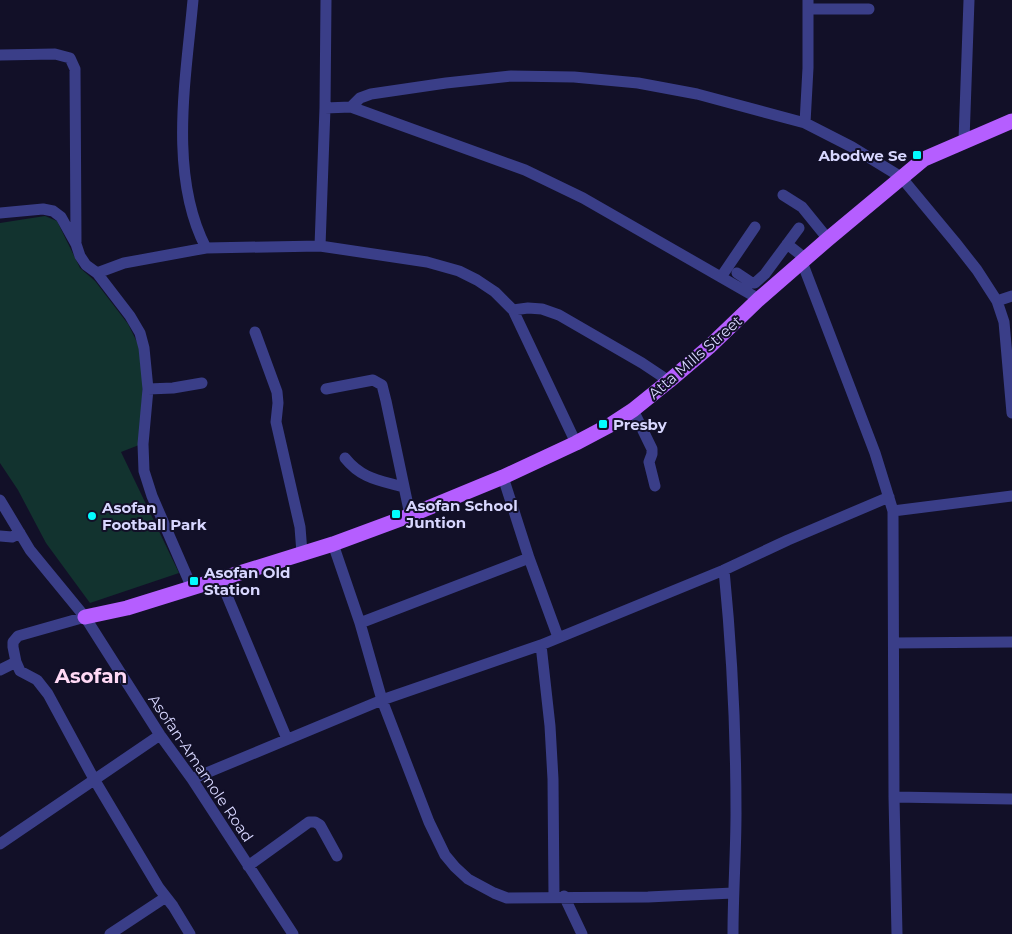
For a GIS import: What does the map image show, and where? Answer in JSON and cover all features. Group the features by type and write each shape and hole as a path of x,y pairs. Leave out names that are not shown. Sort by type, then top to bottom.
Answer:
{"main road":[{"name":"Atta Mills Street","path":"85,617 127,608 192,588 333,544 410,516 503,477 610,425 633,410 709,347 759,299 771,279 804,261 924,159 964,140 1012,121"}],"street":[{"path":"193,0 182,118 183,154 189,196 198,232 206,248"},
{"path":"320,246 325,108 326,0"},
{"path":"964,140 969,0"},
{"path":"804,122 808,68 808,4 869,9"},
{"path":"0,56 55,54 70,58 75,69 76,244"},
{"path":"351,107 360,98 371,94 446,83 511,76 574,77 638,83 697,94 804,122 852,147 901,177 977,270 997,301 1004,322 1012,413"},
{"path":"325,108 351,107 525,170 583,198 759,299"},
{"path":"783,195 802,207 828,239"},
{"path":"0,213 43,210 53,212 61,217 86,265 97,273 130,316 140,333 144,348 148,389 143,444 144,472 152,496 192,588"},
{"path":"721,277 756,227"},
{"path":"737,273 752,283 771,279 787,244 799,228"},
{"path":"787,244 804,261 875,453 893,511 894,797 897,934"},
{"path":"97,273 124,263 206,248 320,246 427,262 459,271 495,292 512,310 576,443"},
{"path":"997,301 1012,296"},
{"path":"512,310 542,309 559,315 669,380"},
{"path":"254,332 277,392 276,422 300,526 302,553"},
{"path":"326,389 373,380 382,386 410,516"},
{"path":"148,389 173,388 202,383"},
{"path":"633,410 652,449 649,462 656,486"},
{"path":"346,458 354,469 365,476 403,487"},
{"path":"503,477 529,558 558,637"},
{"path":"893,511 1012,496"},
{"path":"192,779 382,700 542,645 724,570 788,540 889,497"},
{"name":"Asofan-Amamole Road","path":"0,500 36,557 85,617 160,735 192,779 293,934"},
{"path":"0,536 12,537 20,533"},
{"path":"333,544 360,623 382,700 429,822 445,855 454,867 468,879 507,898 648,897 733,893"},
{"path":"360,623 529,558"},
{"path":"724,570 731,642 734,729 736,813 733,934"},
{"path":"220,579 287,739"},
{"path":"85,617 18,636 13,648 16,662 20,671 37,680 48,694 94,780 190,934"},
{"path":"894,643 1012,642"},
{"path":"542,645 550,726 559,897 582,934"},
{"path":"0,670 16,662"},
{"path":"0,844 160,735"},
{"path":"894,797 1012,799"},
{"path":"248,866 309,822 315,822 320,825 337,856"},
{"path":"110,934 166,897"}],"green space":[{"path":"45,216 57,221 80,268 95,281 128,324 139,346 143,385 139,445 121,452 179,573 90,603 46,543 18,490 0,463 0,223"}],"place":[{"name":"Abodwe Se","path":"917,155"},
{"name":"Presby","path":"603,424"},
{"name":"Asofan School Juntion","path":"396,514"},
{"name":"Asofan Football Park","path":"92,516"},
{"name":"Asofan Old Station","path":"194,581"}],"district":[{"name":"Asofan","path":"91,676"}]}
